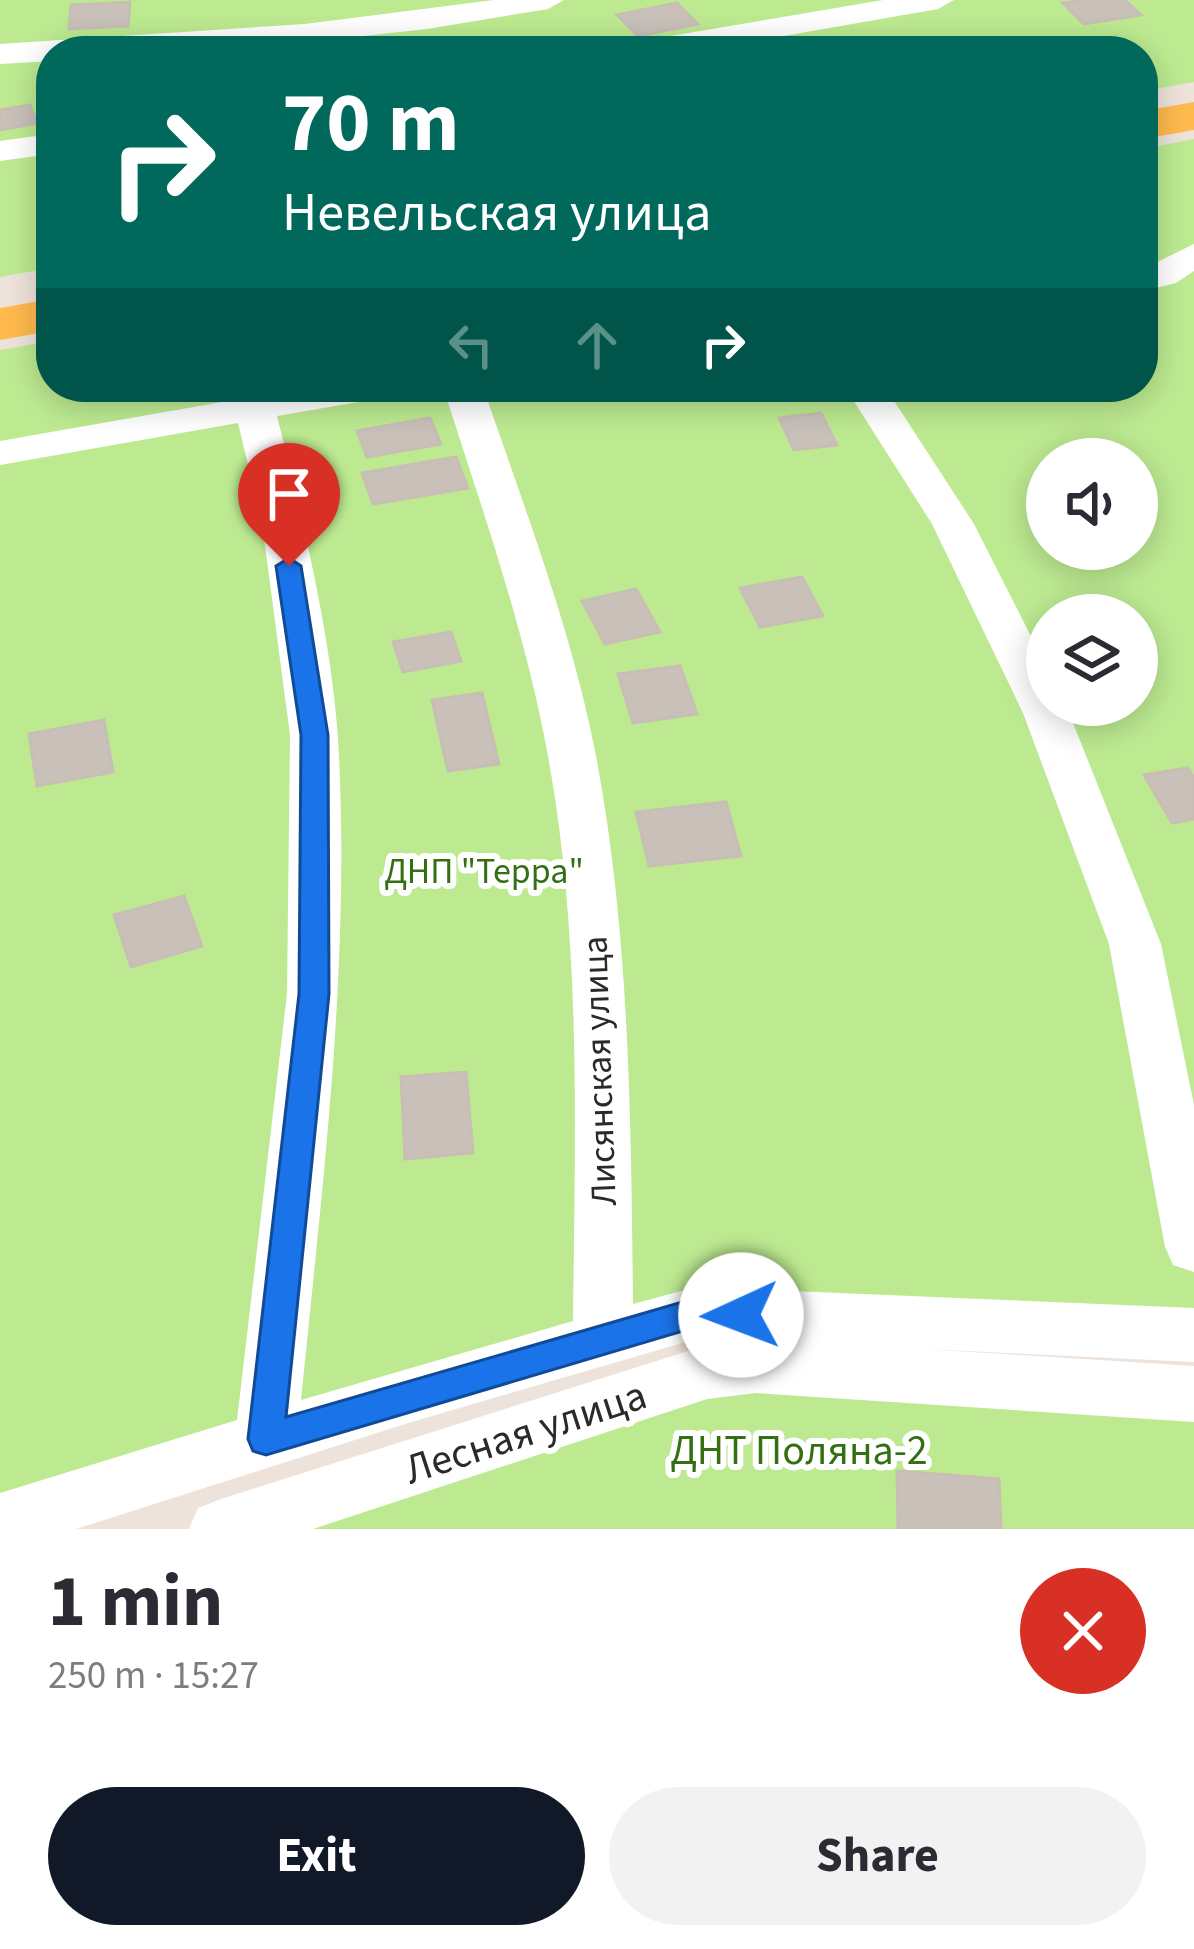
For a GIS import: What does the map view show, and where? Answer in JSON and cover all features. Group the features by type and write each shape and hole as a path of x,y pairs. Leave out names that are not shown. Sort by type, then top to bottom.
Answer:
{"main road":[{"path":"1158,122 1194,116"},
{"path":"0,324 36,318"}],"street":[{"path":"307,36 548,0"},
{"path":"727,36 921,2"},
{"path":"0,54 36,53"},
{"path":"0,152 36,146"},
{"path":"1158,276 1194,255"},
{"path":"0,453 300,402"},
{"name":"Лисянская улица","path":"468,402 555,678 588,863 603,1042 603,1340"},
{"path":"875,402 953,524 1036,692 1127,923 1194,1247"},
{"path":"255,411 283,524 314,735 314,994 266,1439"},
{"path":"0,1523 696,1312 1194,1335"},
{"name":"Лесная улица","path":"221,1529 707,1372 756,1366 1194,1394"}],"green space":[{"path":"0,0 1194,0 1194,82 1158,88 1158,36 36,36 36,271 0,277"},
{"name":"ДНП \"Терра\"","path":"1194,139 1194,1336 696,1313 0,1523 0,350 36,344 36,402 1158,402 1158,146"},
{"name":"ДНТ Поляна-2","path":"707,1372 1194,1395 1194,1529 217,1529"}],"building":[{"path":"1125,0 1141,15 1084,24 1063,3"},
{"path":"130,2 128,26 69,29 71,5"},
{"path":"677,3 698,24 638,36 617,15"},
{"path":"30,105 36,123 0,130 0,110"},
{"path":"821,413 837,445 794,450 779,418"},
{"path":"430,418 441,444 367,457 357,431"},
{"path":"456,457 468,488 373,504 362,473"},
{"path":"802,577 823,616 760,627 740,588"},
{"path":"636,589 660,632 605,644 582,601"},
{"path":"451,632 461,661 403,672 393,642"},
{"path":"680,666 697,714 633,723 618,674"},
{"path":"482,693 499,764 448,771 432,700"},
{"path":"104,720 113,772 37,786 29,734"},
{"path":"1188,768 1194,778 1194,819 1172,823 1144,775"},
{"path":"726,802 741,856 649,866 636,812"},
{"path":"184,896 202,946 131,967 114,915"},
{"path":"466,1072 473,1153 405,1159 401,1077"},
{"path":"897,1471 999,1479 1001,1529 898,1529"}],"route":[{"path":"289,566 314,735 314,994 266,1439 696,1312 741,1315"}]}
